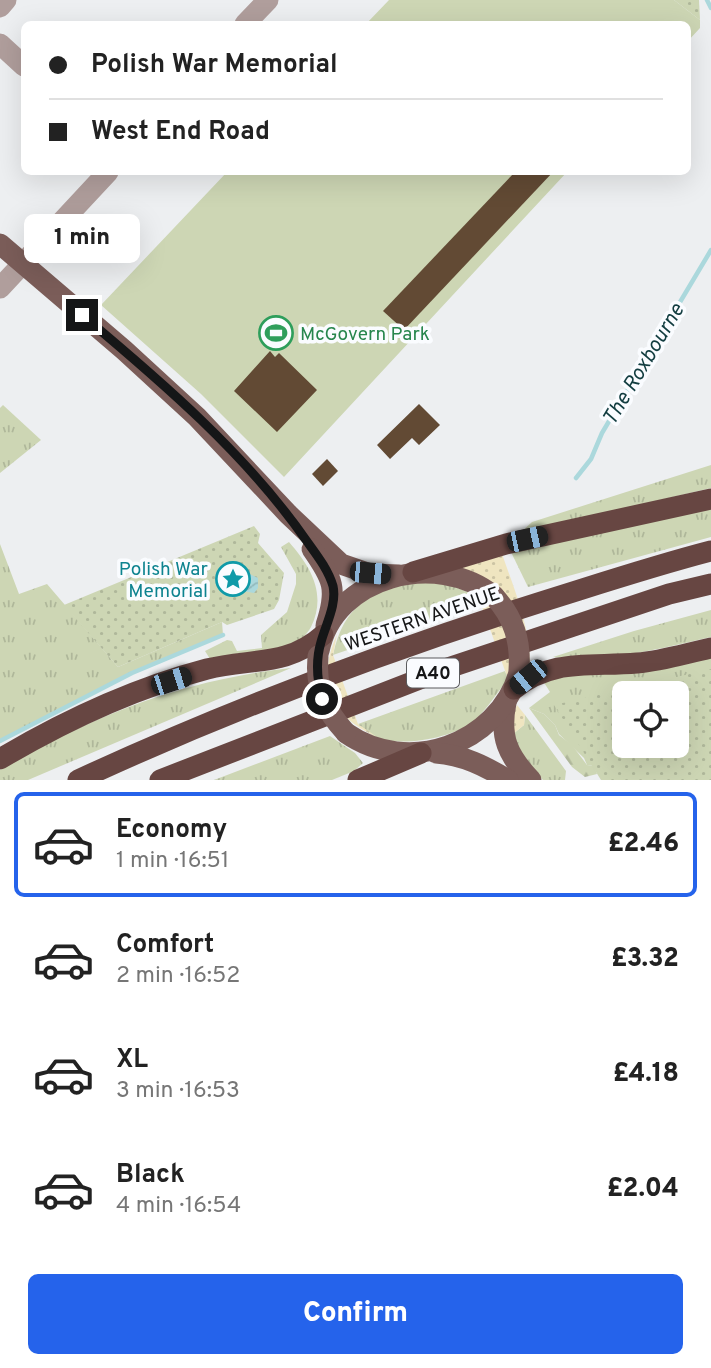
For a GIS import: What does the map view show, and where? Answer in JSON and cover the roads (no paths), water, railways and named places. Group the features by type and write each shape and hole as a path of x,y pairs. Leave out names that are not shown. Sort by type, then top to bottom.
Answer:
{"highway":[{"path":"406,573 506,544 711,499"},
{"name":"WESTERN AVENUE","path":"78,780 200,726 352,666 456,629 664,563 711,551"},
{"name":"A40","path":"160,780 448,667 669,594 711,584"},
{"path":"0,759 94,710 152,687 207,669 296,654 324,633"},
{"path":"513,688 528,677 556,667 640,663 711,648"},
{"path":"358,780 425,753"}],"main road":[{"path":"0,244 197,417 288,514 341,565 370,573 442,573 484,588 494,596 504,607 519,637 513,688 503,727 507,749 531,780"},
{"path":"288,514 324,566 333,587 333,602 318,656 317,671 322,699 346,733 382,749 454,754 483,765 508,780"},
{"path":"324,633 348,603 362,592 406,573"},
{"path":"425,753 472,736 496,715 513,688"}],"street":[{"path":"0,8 6,0"},
{"path":"248,21 268,0"},
{"path":"0,44 21,63"},
{"path":"0,288 105,175"}],"water":[{"path":"237,568 258,578 258,588 254,593 231,589"}],"waterway":[{"name":"The Roxbourne","path":"707,0 711,8"},
{"name":"The Roxbourne","path":"576,478 591,459 602,433 711,250"},
{"name":"The Roxbourne","path":"0,741 132,673 223,635"}],"place":[{"name":"McGovern Park","path":"276,333"},
{"name":"Polish War Memorial","path":"233,579"}]}
